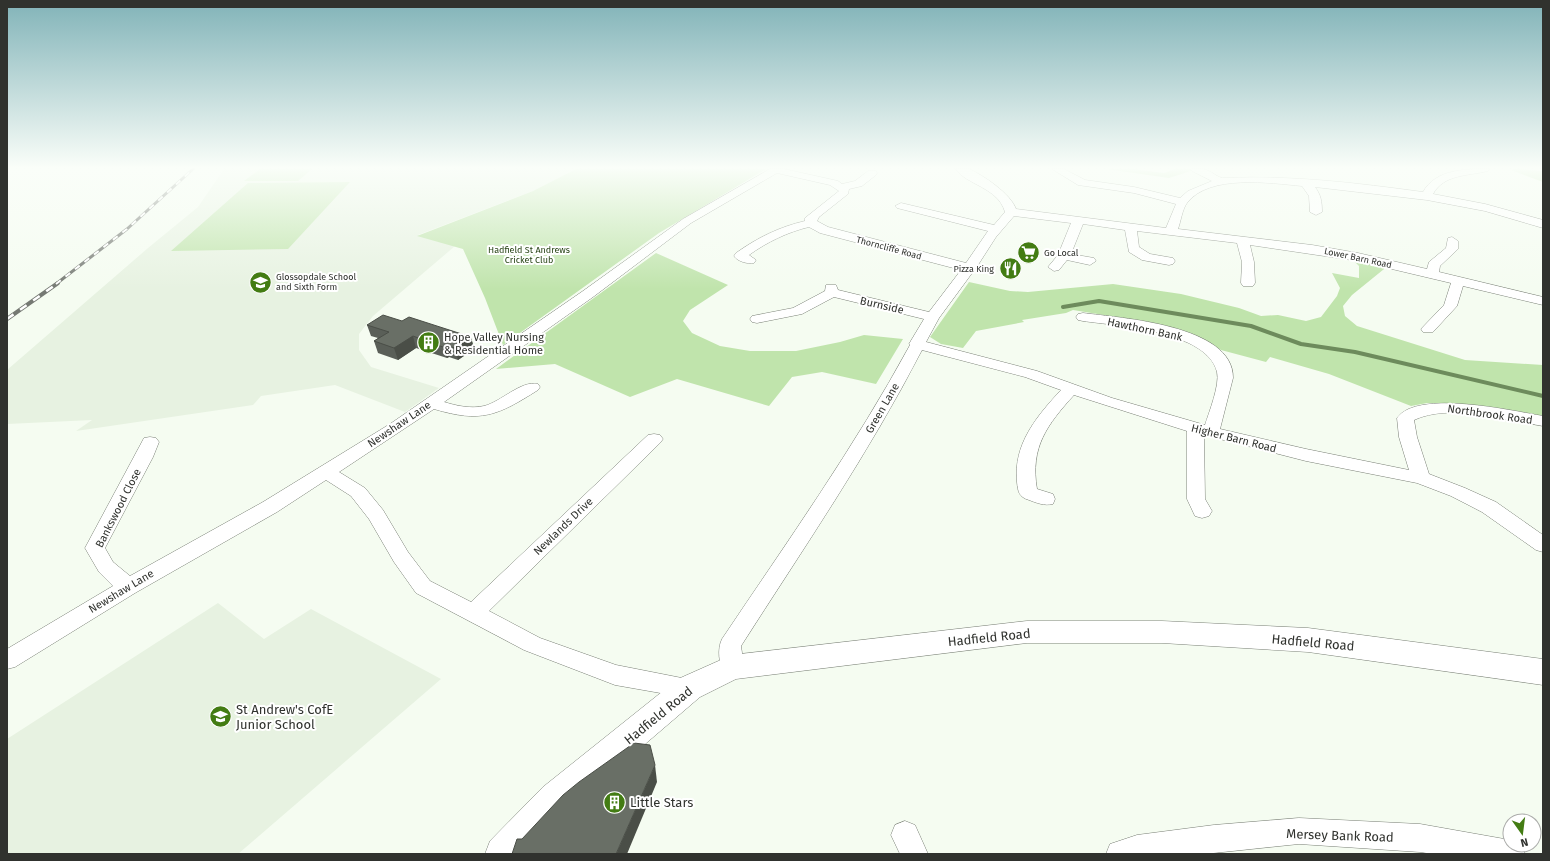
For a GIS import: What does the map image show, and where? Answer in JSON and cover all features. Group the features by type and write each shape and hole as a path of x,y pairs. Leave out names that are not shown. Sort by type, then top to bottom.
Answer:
{"street":[{"name":"Newshaw Lane","path":"7,660 128,587 270,506 396,428 588,294 687,221 708,209"},
{"path":"750,260 740,256 755,244 778,232 811,223 811,218 819,209"},
{"path":"914,209 997,230"},
{"path":"1171,231 1176,218 1177,209"},
{"path":"1491,209 1543,223"},
{"name":"Lower Barn Road","path":"1011,212 1242,239 1312,249 1432,274 1458,282 1543,301"},
{"name":"Green Lane","path":"732,667 730,645 856,452 895,387 916,344 932,317 969,268 991,235 997,230 1011,212"},
{"path":"1054,267 1064,256 1078,221"},
{"name":"Thorncliffe Road","path":"811,223 824,230 969,268"},
{"path":"1131,227 1133,249 1146,257 1170,261"},
{"path":"1242,239 1248,262 1248,283"},
{"path":"1432,274 1434,265 1452,250 1452,241"},
{"path":"1064,256 1090,261"},
{"path":"1428,329 1450,306 1458,282"},
{"name":"Burnside","path":"757,319 797,311 831,291 932,317"},
{"name":"Hawthorn Bank","path":"1083,317 1166,331 1188,338 1216,352 1223,360 1226,374 1203,430 1196,498 1202,511"},
{"name":"Higher Barn Road","path":"916,344 1031,374 1071,390 1203,430 1306,455 1420,478 1458,492 1489,507 1542,543"},
{"path":"430,403 471,414 485,412 502,406 532,387"},
{"path":"1046,499 1028,493 1026,468 1030,444 1043,419 1071,390"},
{"name":"Northbrook Road","path":"1420,478 1408,438 1405,418 1413,412 1424,409 1454,408 1543,422"},
{"name":"Newlands Drive","path":"473,613 654,439"},
{"name":"Bankswood Close","path":"128,587 106,567 95,548 144,457 150,442"},
{"path":"325,471 358,492 376,515 401,557 423,587 532,644 615,675 689,688"},
{"name":"Hadfield Road","path":"503,854 555,799 689,688 732,667 1027,632 1162,632 1308,640 1543,672"},
{"name":"Mersey Bank Road","path":"1120,854 1137,849 1214,839 1299,832 1420,838 1512,854"}],"shaded area":[{"name":"Glossopdale School and Sixth Form","path":"195,209 485,209 418,235 455,246 373,316 359,334 359,350 371,367 439,388 405,412 335,385 261,396 253,405 76,431 92,420 7,424 7,370 148,248"},
{"name":"St Andrew's CofE Junior School","path":"218,603 264,639 311,609 441,679 238,854 7,854 7,739"}],"green space":[{"path":"218,209 325,209 288,249 171,251"},
{"name":"Hadfield St Andrews Cricket Club","path":"486,209 699,209 659,233 503,345 485,298 463,249 417,236"},
{"path":"656,253 728,285 690,310 683,321 692,333 720,346 750,351 796,351 840,342 864,335 903,339 876,384 822,372 792,377 769,406 677,379 630,397 555,364 496,369"},
{"path":"1349,256 1389,265 1352,295 1343,306 1345,316 1357,326 1465,360 1543,365 1543,417 1450,403 1427,403 1411,406 1329,374 1270,357 1266,362 1221,350 1209,343 1141,321 1073,310 1066,313 1022,320 1024,322 976,331 963,348 941,344 930,337 969,282 1010,291 1028,292 1113,284 1181,294 1239,308 1261,316 1278,315 1306,321 1321,317 1337,296 1340,288 1332,273 1359,278 1359,266"}],"building":[{"path":"383,315 402,321 409,317 471,337 455,348 446,345 443,347 413,336 394,348 374,341 389,332 367,325"},
{"name":"Little Stars","path":"634,743 650,745 655,765 616,854 512,854 517,839 522,839 563,795"}],"waterway":[{"path":"1063,307 1099,301 1251,326 1301,344 1355,352 1543,396"}],"railway":[{"path":"56,284 127,229 149,209"},
{"path":"7,319 58,283"}],"place":[{"name":"Go Local","path":"1029,253"},
{"name":"Pizza King","path":"1010,269"},
{"name":"Glossopdale School and Sixth Form","path":"261,282"},
{"name":"Hope Valley Nursing & Residential Home","path":"429,343"},
{"name":"St Andrew's CofE Junior School","path":"220,716"},
{"name":"Little Stars","path":"614,802"}]}
